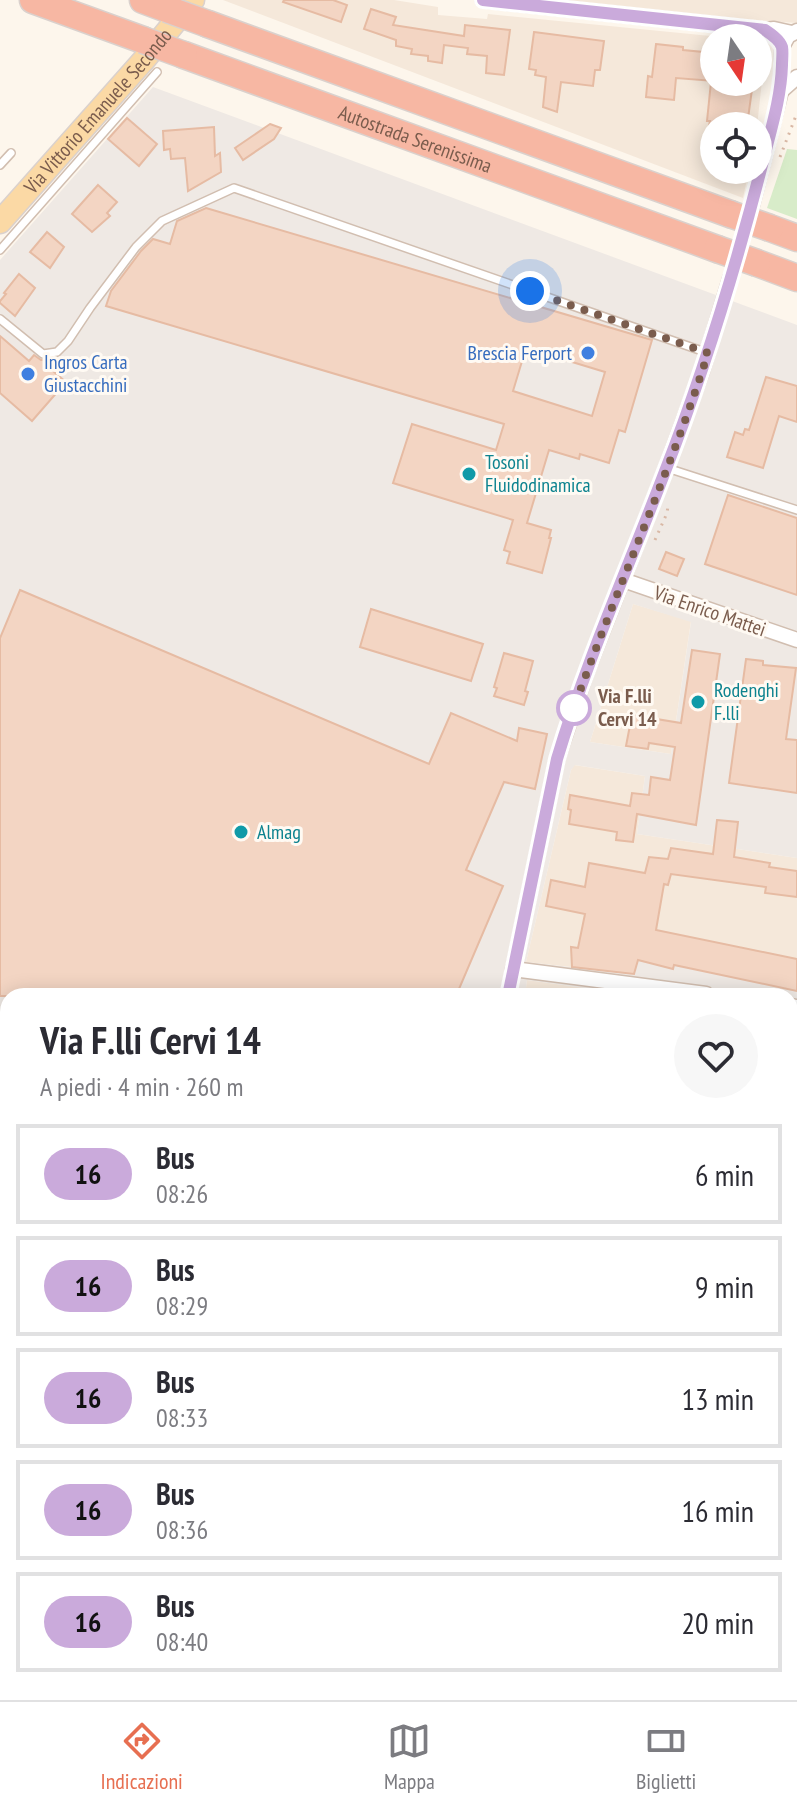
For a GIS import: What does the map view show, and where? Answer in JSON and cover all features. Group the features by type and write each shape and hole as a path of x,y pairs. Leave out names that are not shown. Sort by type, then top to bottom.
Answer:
{"highway":[{"name":"Autostrada Serenissima","path":"33,0 797,278"},
{"name":"Autostrada Serenissima","path":"155,4 741,209 770,228 797,238"}],"main road":[{"name":"Via Vittorio Emanuele Secondo","path":"0,222 193,0"}],"street":[{"path":"483,0 628,8 728,24"},
{"path":"772,29 795,32"},
{"path":"741,209 781,91 782,52 788,36 795,32"},
{"path":"772,35 778,40 786,63 797,70"},
{"path":"781,91 797,77"},
{"path":"509,988 557,759 586,673 667,468 708,353 730,279"},
{"name":"Via Enrico Mattei","path":"623,580 797,640"},
{"path":"513,969 632,988"}],"lane":[{"name":"Via Vittorio Emanuele Secondo","path":"0,250 157,72"},
{"path":"0,165 11,153"},
{"path":"0,319 43,354 57,352 136,247 162,221 234,188 708,353"},
{"path":"667,468 797,510"}],"path":[{"path":"651,550 669,502"}],"shaded area":[{"path":"223,0 394,0 438,7 438,15 487,19 488,14 700,35 700,96 760,96 759,112 700,112 700,182"},
{"path":"537,0 797,0 797,23 637,11"},
{"path":"153,87 797,325 797,858 637,834 645,776 575,765 571,770 526,962 633,974 638,960 783,988 584,988 527,980 526,988 0,988 0,260","holes":["633,604 691,622 671,754 590,742"]},
{"path":"706,184 746,184 743,198"},
{"path":"633,604 691,621 671,754 590,742"},
{"path":"574,765 645,776 637,834 797,858 797,988 782,988 674,966 634,974 526,962"},
{"path":"527,980 584,988 526,988"}],"green space":[{"path":"787,149 797,150 797,219 767,208"}],"building":[{"path":"284,0 333,0 347,5 341,22"},
{"path":"371,9 396,17 393,25 464,36 465,25 510,30 504,75 486,73 487,56 467,54 468,48 444,45 442,63 428,61 428,56 411,54 412,49 396,46 396,40 364,29"},
{"path":"534,32 604,41 600,70 595,70 593,86 561,82 557,112 543,107 546,77 535,75 536,70 529,69"},
{"path":"656,44 700,52 700,80 676,78 674,100 646,97 648,76 652,77"},
{"path":"710,96 751,96 749,112 708,112"},
{"path":"127,118 157,144 139,166 108,139"},
{"path":"270,124 281,128 274,139 243,160 235,148"},
{"path":"214,127 215,156 220,153 221,172 188,191 185,158 171,159 170,149 164,150 163,131"},
{"path":"98,185 117,202 107,213 110,216 92,232 72,214"},
{"path":"206,208 652,340 625,432 619,430 609,463 580,454 579,459 549,450 527,523 551,530 542,573 507,563 510,552 504,550 513,520 393,483 412,424 496,450 504,424 106,306 111,291 153,239 170,244 177,221","holes":["526,348 605,372 592,416 513,391"]},
{"path":"47,232 64,247 50,268 30,252"},
{"path":"19,274 35,288 15,316 0,301"},
{"name":"Ingros Carta Giustacchini","path":"0,336 29,361 34,355 48,360 46,365 66,382 32,421 0,393"},
{"path":"766,377 797,386 797,422 779,416 763,468 727,457 735,432 743,435 745,429 749,430"},
{"path":"728,495 797,518 797,595 705,564"},
{"path":"666,552 684,559 677,576 659,569"},
{"name":"Almag","path":"20,590 429,764 451,713 517,741 519,728 547,734 535,789 504,782 466,870 503,886 459,988 0,988 0,638"},
{"path":"371,609 483,644 471,681 360,647"},
{"name":"Rodenghi F.lli","path":"692,650 720,654 696,825 637,814 633,842 616,840 617,832 569,824 570,795 630,806 632,793 649,795 651,777 670,780 675,747 649,743 648,749 626,746 632,715 681,723"},
{"path":"504,653 533,661 524,705 494,696"},
{"path":"746,659 763,661 763,665 796,668 786,739 797,740 797,793 729,783"},
{"path":"717,820 738,822 734,857 797,871 797,897 765,893 766,887 671,874 668,885 664,884 656,930 797,959 797,988 783,988 674,965 673,969 638,960 634,974 572,967 571,947 578,948 585,914 546,906 551,880 585,887 589,863 645,873 649,857 668,859 671,848 713,854"}],"tunnel":[{"path":"730,279 748,218"}],"bus line":[{"name":"16","path":"483,0 765,30 778,40 783,57 781,91 759,177 702,371 586,673 557,759 510,988"}],"place":[{"name":"Brescia Ferport","path":"588,353"},
{"name":"Ingros Carta Giustacchini","path":"28,374"},
{"name":"Tosoni Fluidodinamica","path":"469,474"},
{"name":"Rodenghi F.lli","path":"698,702"},
{"name":"Via F.lli Cervi 14","path":"574,708"},
{"name":"Almag","path":"241,832"}],"route":[{"path":"530,291 708,353 571,716 574,708"}]}
